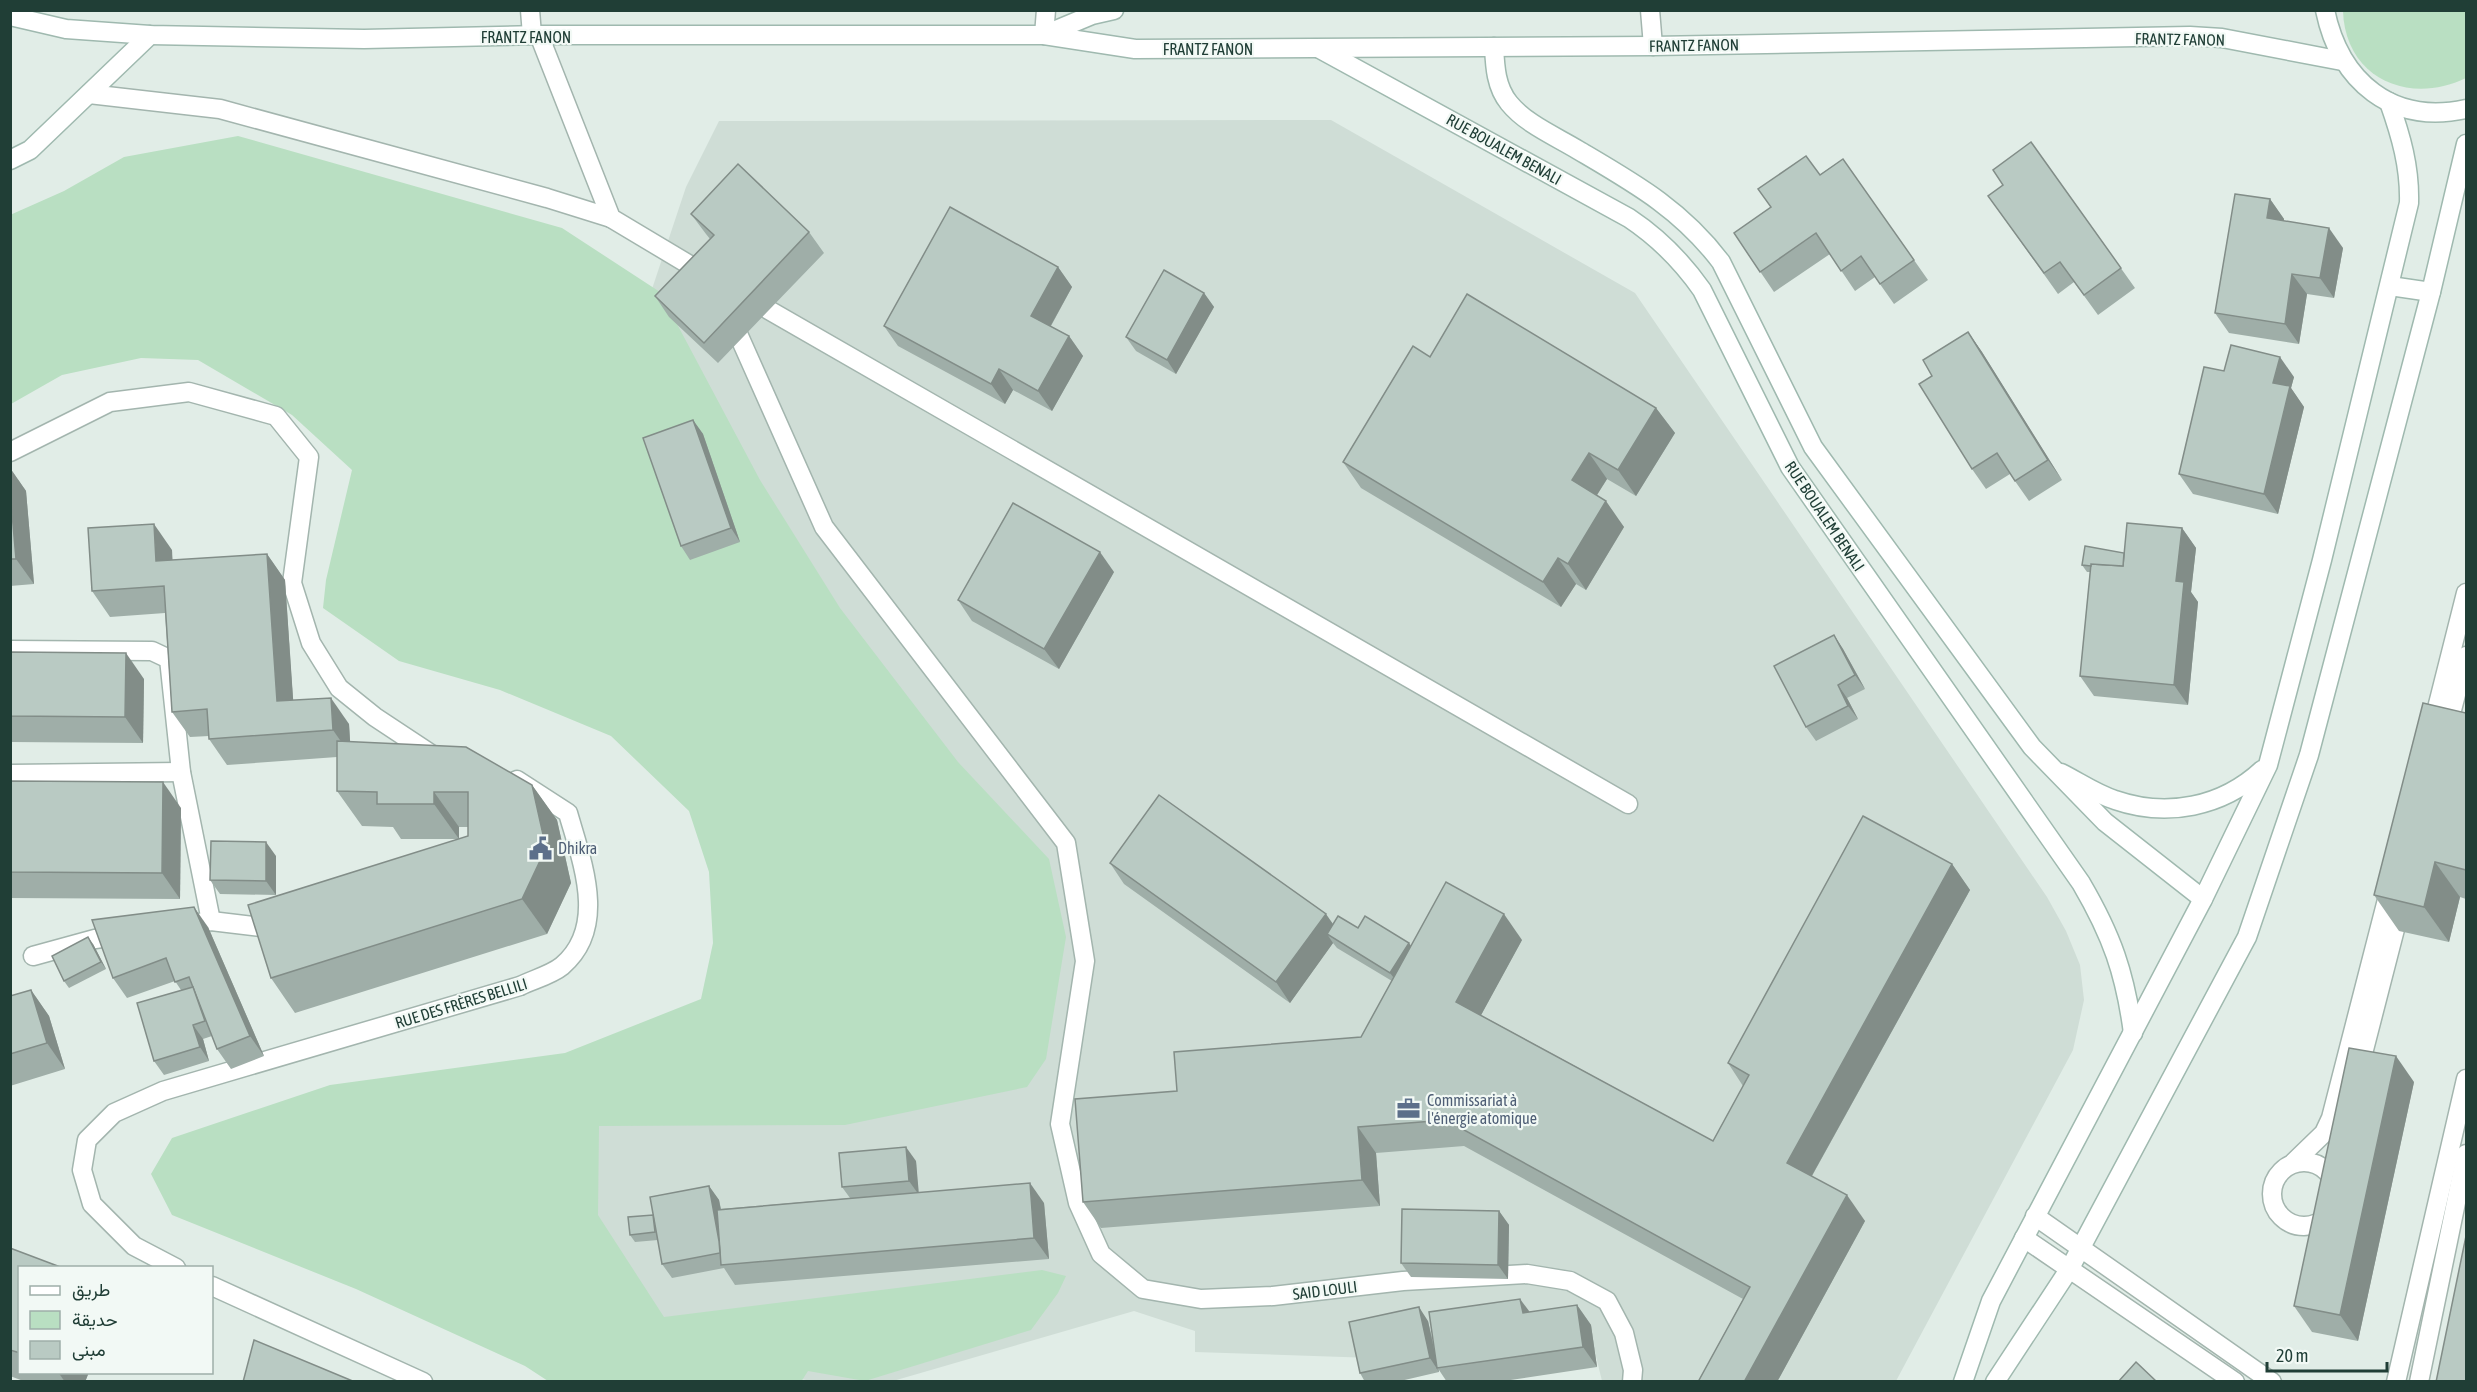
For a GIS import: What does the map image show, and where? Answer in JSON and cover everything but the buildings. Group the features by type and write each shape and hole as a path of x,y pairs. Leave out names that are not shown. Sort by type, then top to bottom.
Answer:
{"street":[{"path":"530,10 535,35 611,218"},
{"path":"1044,35 1046,10"},
{"name":"FRANTZ FANON","path":"1044,35 1092,15 1114,10"},
{"path":"1650,10 1653,46"},
{"path":"2325,10 2330,36 2342,61 2362,85 2389,102 2417,112 2446,114 2466,109"},
{"name":"FRANTZ FANON","path":"10,16 66,29 150,36 364,39 535,35 1044,35 1098,46 1135,49 1653,46 2190,36 2233,40 2342,61"},
{"path":"10,160 30,150 150,36"},
{"path":"1494,47 1495,72 1500,87 1520,114 1663,201 1704,240 1721,262 1813,447 2032,747 2104,822 2203,899"},
{"name":"RUE BOUALEM BENALI","path":"1318,48 1629,218 1651,233 1688,269 1702,290 1790,467 2081,883 2102,918 2117,955 2128,993 2133,1033"},
{"path":"89,94 220,109 536,195 611,218 723,289 1628,804"},
{"path":"1962,1382 1991,1301 2203,899 2268,765 2322,560 2409,203 2410,178 2401,135 2389,102"},
{"path":"1995,1382 2070,1268 2247,937 2309,755 2431,292 2466,144"},
{"path":"2390,286 2431,292"},
{"name":"SAID LOULI","path":"723,289 824,527 1066,843 1085,961 1059,1124 1078,1203 1101,1254 1143,1289 1201,1299 1273,1296 1403,1281 1527,1274 1570,1281 1606,1301 1624,1333 1633,1370 1632,1382"},
{"path":"10,452 110,402 189,392 276,416 309,457 292,583 311,644 339,688 375,717 436,758 458,762"},
{"path":"2466,593 2435,745 2466,656"},
{"path":"10,650 152,651 169,659 181,772 212,921"},
{"path":"2049,766 2113,800 2160,809 2184,808 2207,802 2250,781 2268,765"},
{"name":"RUE DES FRÈRES BELLILI","path":"172,1266 134,1246 92,1204 82,1170 87,1140 114,1113 163,1091 520,986 561,966 585,936 588,885 568,813 503,771"},
{"path":"10,774 181,772"},
{"path":"2396,867 2331,1118 2324,1133 2276,1176 2271,1197 2274,1208 2290,1223 2300,1226 2320,1222 2334,1206 2340,1150 2406,885"},
{"path":"177,927 212,921 270,928"},
{"path":"33,956 95,939 142,932"},
{"path":"2396,1382 2466,1079"},
{"path":"2419,1382 2466,1154"},
{"path":"2294,1162 2316,1163 2331,1176 2336,1186"},
{"path":"2035,1216 2272,1382"},
{"path":"2024,1238 2235,1382"},
{"path":"213,1286 423,1382"}],"shaded area":[{"path":"1331,120 1635,293 2047,897 2066,931 2080,965 2084,1000 2073,1050 1896,1381 1602,1381 1593,1344 1402,1359 1195,1352 1195,1331 1134,1311 893,1381 812,1381 656,1354 214,1177 727,1001 650,295 686,187 719,121"}],"green space":[{"path":"2343,11 2466,11 2466,78 2444,86 2423,89 2403,87 2384,80 2368,69 2355,54 2347,34"},
{"path":"238,136 562,228 660,292 760,480 840,608 958,762 1049,859 1066,937 1046,1059 1027,1087 845,1125 599,1126 598,1215 664,1317 1042,1270 1066,1276 1058,1293 1031,1330 865,1381 808,1371 801,1382 548,1381 525,1366 356,1289 172,1215 151,1174 172,1138 330,1085 565,1053 701,999 713,943 709,872 689,811 611,736 500,690 399,661 323,608 326,580 352,470 292,415 198,360 141,358 62,375 11,404 10,215 64,191 124,157"}],"place":[{"name":"Dhikra","path":"540,848"},
{"name":"Commissariat à l'énergie atomique","path":"1409,1109"}]}
